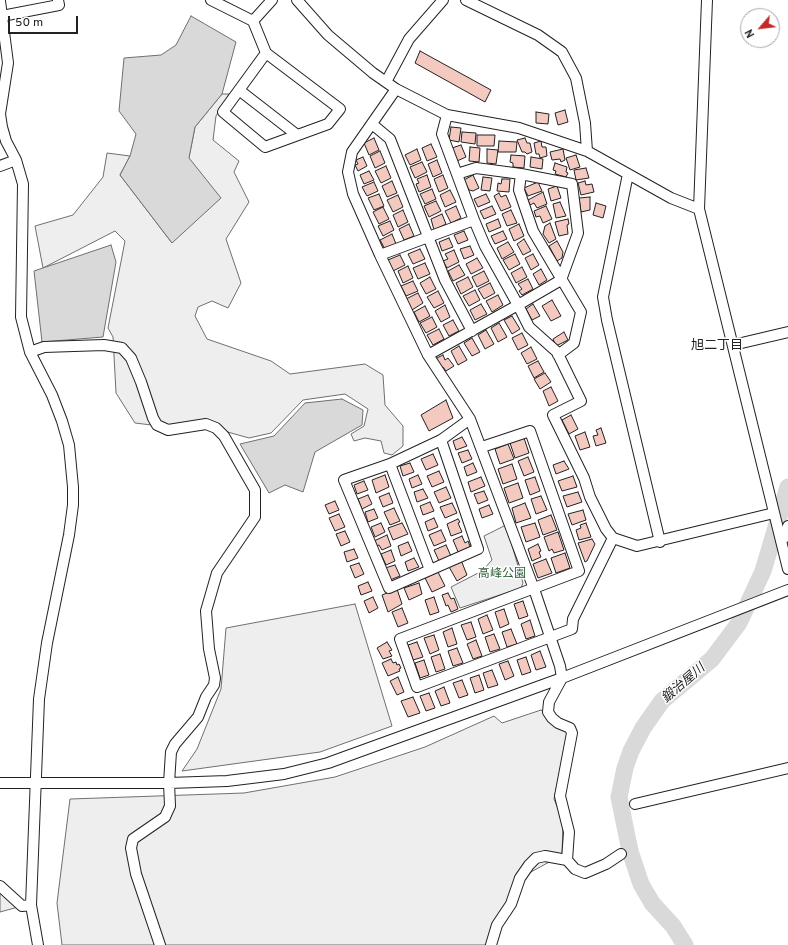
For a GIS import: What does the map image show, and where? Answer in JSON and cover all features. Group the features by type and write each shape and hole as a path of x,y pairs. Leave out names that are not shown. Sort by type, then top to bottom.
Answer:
{"street":[{"path":"2,16 59,5 58,0"},
{"path":"211,0 253,21 266,53 340,109 328,124 265,147 223,112 266,53"},
{"path":"253,21 272,0"},
{"path":"296,0 328,35 396,89 447,115 520,128 587,151 614,164 628,174 671,198 699,209"},
{"path":"386,82 409,39 443,0"},
{"path":"466,0 538,35 562,52 576,78 585,122 587,151"},
{"path":"707,0 699,209 788,569"},
{"path":"0,1 8,63 2,86 0,114 6,141 16,160 23,184 22,317 30,352 62,420 69,445 73,493 69,535 48,643 39,699 31,905 38,945"},
{"path":"396,89 352,152 348,172 354,194 380,256 428,355 470,419 482,447 534,589 560,666 562,678 549,702 548,712 558,723 570,728 572,733 560,796 569,832 567,860"},
{"path":"239,90 297,135"},
{"path":"447,115 442,134 485,246 529,327 558,355 581,401 554,415 584,478 590,497 606,529 613,538 637,546 660,542 774,513"},
{"path":"372,124 390,139 427,237 446,280 472,331"},
{"path":"0,166 16,160"},
{"path":"428,355 561,280 578,232 572,184 522,174 476,168 457,174"},
{"path":"522,174 519,190 532,232 581,312 574,343 558,355"},
{"path":"628,174 603,297 607,320 660,542"},
{"path":"380,256 474,220"},
{"path":"733,345 788,332"},
{"path":"30,352 52,347 104,345 122,348 131,358 157,425 168,430 194,424 206,424 216,428 224,436 255,490 255,517 217,573 206,611 209,649 215,678 214,685 206,697 198,717 175,744 171,752 168,783 170,806 166,817 133,839 131,848 136,874 160,945"},
{"path":"441,440 478,549 389,588 344,480 390,464 441,440 470,419"},
{"path":"482,447 530,431 579,571 400,639 417,687 572,629 573,619 613,538"},
{"path":"390,464 430,570"},
{"path":"780,538 785,537 788,526"},
{"path":"0,783 168,783 227,781 284,774 328,763 562,678 788,590"},
{"path":"635,804 788,768"},
{"path":"491,945 497,925 511,904 520,878 536,858 545,856 567,860 575,869 585,873 606,864 621,854"},
{"path":"0,886 22,906 31,905"}],"green space":[{"path":"222,94 229,94 216,116 213,140 239,161 234,172 249,202 226,239 241,283 228,308 212,301 198,307 195,316 207,339 271,361 290,374 365,364 383,375 385,405 403,426 403,446 392,455 384,453 381,441 365,438 354,441 351,434 364,426 368,409 345,394 303,400 271,433 249,438 224,431 205,422 168,427 135,423 116,393 113,337 108,328 125,241 115,231 43,268 35,226 73,215 103,177 107,153 130,156 120,175 172,243 195,127"},
{"name":"高峰公園","path":"506,525 523,583 521,588 460,608 451,587 482,571 492,560 484,536"},
{"path":"355,604 392,726 320,752 182,771 197,749 221,689 226,628"},
{"path":"541,710 568,732 554,799 563,821 562,855 520,878 492,945 62,945 57,903 70,799 244,793 335,777 425,747 494,716 502,723"},
{"path":"0,886 22,906 0,912"}],"shaded area":[{"path":"191,16 236,42 222,94 195,127 189,158 221,198 172,243 120,175 130,156 136,134 119,111 124,58 161,55 176,45"},
{"path":"111,245 116,262 103,337 42,342 34,271"},
{"path":"342,399 363,410 362,425 315,452 303,492 285,485 269,493 240,444 274,436 305,403"}],"building":[{"path":"420,51 491,90 485,102 415,63"},
{"path":"565,110 568,122 558,125 555,113"},
{"path":"536,112 549,114 548,124 536,123"},
{"path":"451,127 461,128 459,142 449,140"},
{"path":"462,132 476,133 475,144 461,142"},
{"path":"477,135 495,135 494,146 477,146"},
{"path":"374,138 379,150 369,155 364,143"},
{"path":"525,138 527,143 530,143 532,152 527,154 522,152 517,140"},
{"path":"499,141 517,142 516,152 498,152"},
{"path":"541,141 542,147 546,147 547,156 540,158 539,154 536,154 534,143"},
{"path":"431,144 437,157 427,161 422,148"},
{"path":"461,145 466,157 457,161 452,148"},
{"path":"470,147 480,148 479,162 469,161"},
{"path":"417,149 421,160 410,165 405,155"},
{"path":"487,149 498,150 496,164 487,163"},
{"path":"563,149 565,160 561,162 560,159 552,160 550,152"},
{"path":"380,151 385,163 375,168 370,156"},
{"path":"511,155 525,156 524,168 513,167 513,163 510,162"},
{"path":"576,155 580,167 570,170 566,158"},
{"path":"363,157 367,166 358,171 355,165 358,164 356,160"},
{"path":"531,157 543,159 542,169 530,167"},
{"path":"437,160 442,173 433,177 428,164"},
{"path":"422,162 427,172 415,178 410,167"},
{"path":"555,163 567,167 566,172 568,173 566,177 555,174 556,171 553,170"},
{"path":"386,166 391,178 381,183 375,171"},
{"path":"586,168 589,178 576,180 574,170"},
{"path":"369,171 374,180 364,184 360,175"},
{"path":"427,175 431,187 419,192 416,184 419,183 417,179"},
{"path":"443,175 448,188 439,192 434,179"},
{"path":"473,175 479,188 473,191 469,190 464,180"},
{"path":"483,177 492,178 490,191 481,190"},
{"path":"502,179 510,179 509,192 497,191 498,183 501,184"},
{"path":"392,181 397,193 387,197 382,186"},
{"path":"585,181 586,185 592,184 594,192 581,195 578,183"},
{"path":"374,182 378,191 367,196 362,187"},
{"path":"538,182 542,191 528,196 524,188"},
{"path":"557,186 561,198 551,201 548,189"},
{"path":"432,189 436,199 425,204 420,194"},
{"path":"450,190 456,202 445,207 440,195"},
{"path":"543,192 547,204 537,208 534,203 530,205 528,200"},
{"path":"499,193 501,197 506,195 511,207 501,211 494,196"},
{"path":"379,194 384,206 374,210 368,198"},
{"path":"486,194 490,202 478,207 474,199"},
{"path":"398,195 403,207 393,212 387,200"},
{"path":"590,197 590,210 581,212 579,198"},
{"path":"436,201 441,211 429,217 424,206"},
{"path":"560,202 566,216 556,218 553,204"},
{"path":"596,203 606,206 603,218 593,215"},
{"path":"456,206 461,218 451,223 445,211"},
{"path":"492,206 496,214 484,219 480,211"},
{"path":"546,206 552,219 543,223 540,216 536,217 534,211"},
{"path":"383,207 389,219 379,224 373,212"},
{"path":"403,210 408,222 398,227 393,215"},
{"path":"511,210 517,223 507,226 502,214"},
{"path":"442,214 446,224 434,230 431,219"},
{"path":"498,219 501,227 489,232 486,224"},
{"path":"568,219 568,234 559,236 555,222"},
{"path":"390,221 394,230 383,236 378,226"},
{"path":"550,223 556,239 549,243 543,234 545,226"},
{"path":"409,224 414,236 404,240 399,229"},
{"path":"519,224 524,236 514,241 509,229"},
{"path":"464,231 468,240 458,244 454,235"},
{"path":"503,231 507,239 495,244 491,236"},
{"path":"392,234 396,244 385,249 380,240"},
{"path":"449,238 453,247 442,251 439,242"},
{"path":"524,239 531,251 523,255 517,244"},
{"path":"557,241 563,252 562,258 557,261 549,246"},
{"path":"508,242 514,252 502,259 497,248"},
{"path":"470,246 474,255 464,259 460,249"},
{"path":"420,249 425,259 413,264 408,254"},
{"path":"454,250 459,262 447,268 443,261 448,259 445,254"},
{"path":"515,254 520,264 509,270 503,260"},
{"path":"533,254 539,265 531,270 525,258"},
{"path":"400,255 405,265 393,271 388,260"},
{"path":"477,258 483,268 471,274 466,264"},
{"path":"425,263 430,274 418,279 413,268"},
{"path":"459,265 465,275 453,281 448,271"},
{"path":"408,266 413,278 403,283 398,271"},
{"path":"522,267 527,277 516,283 511,273"},
{"path":"541,269 547,280 539,285 533,274"},
{"path":"484,271 489,281 477,287 472,277"},
{"path":"430,277 436,289 426,294 420,283"},
{"path":"468,277 473,287 461,294 456,283"},
{"path":"528,279 533,289 522,295 519,291 522,289 518,284"},
{"path":"413,281 418,291 406,296 401,286"},
{"path":"490,283 495,293 484,299 478,289"},
{"path":"475,290 480,300 469,306 463,296"},
{"path":"438,291 444,303 434,308 427,297"},
{"path":"418,293 423,303 412,310 406,299"},
{"path":"498,295 503,305 492,312 486,301"},
{"path":"552,300 561,316 551,321 542,306"},
{"path":"481,304 487,314 475,320 470,310"},
{"path":"533,304 540,316 532,320 526,309"},
{"path":"445,305 450,317 441,322 435,311"},
{"path":"425,306 430,316 419,322 414,312"},
{"path":"512,316 520,329 512,334 504,320"},
{"path":"432,317 437,327 426,333 420,323"},
{"path":"453,320 459,331 449,336 443,325"},
{"path":"499,323 507,337 498,342 491,328"},
{"path":"439,329 444,339 433,345 427,335"},
{"path":"486,330 494,344 485,349 478,335"},
{"path":"564,332 568,340 556,346 553,339"},
{"path":"522,333 528,345 518,350 512,338"},
{"path":"472,338 480,352 472,356 464,343"},
{"path":"459,346 467,360 458,365 451,351"},
{"path":"531,347 537,359 527,364 521,353"},
{"path":"443,355 445,360 448,358 454,366 446,371 443,367 441,368 435,359"},
{"path":"538,361 544,372 534,378 528,366"},
{"path":"545,373 551,382 540,389 534,379"},
{"path":"551,387 558,401 549,406 543,391"},
{"path":"446,400 453,418 429,431 421,415"},
{"path":"571,415 578,429 569,434 562,420"},
{"path":"601,428 606,443 596,446 593,436 598,435 596,430"},
{"path":"585,432 590,447 580,450 575,436"},
{"path":"462,437 467,446 456,450 453,441"},
{"path":"524,438 529,453 515,458 510,443"},
{"path":"508,444 514,459 500,464 495,449"},
{"path":"468,450 472,459 462,463 458,453"},
{"path":"433,454 438,465 426,470 421,459"},
{"path":"528,457 534,472 524,476 518,461"},
{"path":"564,461 569,469 556,474 553,465"},
{"path":"410,463 414,472 403,476 400,466"},
{"path":"473,463 477,472 467,476 464,467"},
{"path":"512,464 517,479 503,484 498,469"},
{"path":"439,471 444,482 432,487 427,476"},
{"path":"385,475 389,487 376,493 372,480"},
{"path":"418,475 422,484 412,488 409,479"},
{"path":"573,476 577,487 562,491 558,481"},
{"path":"481,477 485,486 471,492 468,482"},
{"path":"535,477 540,491 530,495 525,480"},
{"path":"364,481 368,490 357,494 354,485"},
{"path":"518,483 523,498 509,503 504,488"},
{"path":"446,487 451,498 439,503 434,492"},
{"path":"423,489 428,498 417,502 414,492"},
{"path":"484,491 488,500 478,504 474,494"},
{"path":"578,492 582,502 567,507 563,496"},
{"path":"389,493 393,503 383,507 379,497"},
{"path":"368,495 372,504 362,509 358,499"},
{"path":"541,496 547,510 536,514 531,499"},
{"path":"335,501 339,510 329,514 325,505"},
{"path":"430,502 434,511 423,515 420,506"},
{"path":"452,503 457,513 445,518 440,507"},
{"path":"525,503 531,518 516,523 512,508"},
{"path":"489,505 493,514 482,518 479,509"},
{"path":"394,508 400,521 390,525 384,512"},
{"path":"374,509 378,518 368,522 365,512"},
{"path":"583,510 586,520 572,525 568,514"},
{"path":"339,514 345,527 335,531 329,518"},
{"path":"551,515 557,530 543,535 538,520"},
{"path":"434,518 438,527 428,531 425,522"},
{"path":"458,519 462,532 451,536 447,524"},
{"path":"381,523 385,532 375,537 371,527"},
{"path":"402,523 408,534 393,540 388,528"},
{"path":"535,523 540,537 526,542 521,527"},
{"path":"586,523 591,537 579,540 576,530 581,528 580,525"},
{"path":"441,530 446,541 434,546 429,535"},
{"path":"345,531 350,542 341,546 336,534"},
{"path":"558,532 564,550 554,553 552,549 549,551 544,537"},
{"path":"387,535 391,546 382,550 379,545 376,546 374,541"},
{"path":"462,536 465,543 468,541 471,549 459,554 453,540"},
{"path":"592,539 595,544 587,561 585,562 578,543"},
{"path":"408,542 412,551 401,556 398,546"},
{"path":"538,544 541,551 539,552 541,557 532,561 528,549"},
{"path":"446,545 451,556 439,561 434,550"},
{"path":"354,549 358,558 347,562 344,552"},
{"path":"391,550 395,561 386,565 381,554"},
{"path":"565,553 570,568 556,573 551,558"},
{"path":"414,558 419,567 408,571 405,562"},
{"path":"546,559 552,573 538,578 533,564"},
{"path":"461,560 467,575 457,581 448,565"},
{"path":"359,563 364,574 355,578 350,566"},
{"path":"395,565 400,576 390,580 385,568"},
{"path":"438,572 445,586 432,592 425,578"},
{"path":"368,582 372,591 361,595 358,586"},
{"path":"419,583 422,594 409,600 404,588"},
{"path":"397,589 402,604 388,612 382,595"},
{"path":"448,593 451,599 454,598 458,609 451,612 448,605 446,606 442,595"},
{"path":"373,597 378,608 369,613 364,601"},
{"path":"434,597 439,612 430,615 425,600"},
{"path":"523,601 528,616 519,619 514,604"},
{"path":"402,608 408,623 398,627 392,612"},
{"path":"504,609 509,624 500,628 495,612"},
{"path":"487,615 493,630 483,634 478,619"},
{"path":"530,620 535,636 526,639 521,624"},
{"path":"471,622 476,637 467,640 461,625"},
{"path":"452,628 457,644 448,647 443,632"},
{"path":"511,629 517,644 507,647 502,632"},
{"path":"494,634 500,649 490,652 485,637"},
{"path":"434,635 439,650 430,654 424,638"},
{"path":"476,640 482,656 473,659 467,644"},
{"path":"387,642 392,650 389,651 392,656 383,659 377,648"},
{"path":"417,642 423,657 413,660 408,645"},
{"path":"457,648 463,663 453,666 448,651"},
{"path":"540,651 546,667 536,670 531,655"},
{"path":"440,654 445,669 436,672 431,657"},
{"path":"526,657 531,672 522,675 517,660"},
{"path":"391,659 393,663 396,662 397,665 399,664 401,668 399,669 400,671 388,676 382,663"},
{"path":"424,660 429,675 420,678 415,663"},
{"path":"508,661 514,676 505,680 499,664"},
{"path":"492,670 498,685 488,688 483,673"},
{"path":"479,675 484,690 475,693 470,678"},
{"path":"398,677 404,692 397,695 390,681"},
{"path":"462,680 468,695 459,698 453,683"},
{"path":"444,687 450,703 441,706 435,691"},
{"path":"429,693 435,708 426,711 420,696"},
{"path":"413,697 420,713 408,717 401,701"}],"waterway":[{"name":"鍛治屋川","path":"685,945 673,926 652,903 641,884 630,851 619,797 625,768 631,751 643,728 662,701 712,659 739,623 763,571 788,487"}],"district":[{"name":"旭二丁目","path":"717,346"}]}
